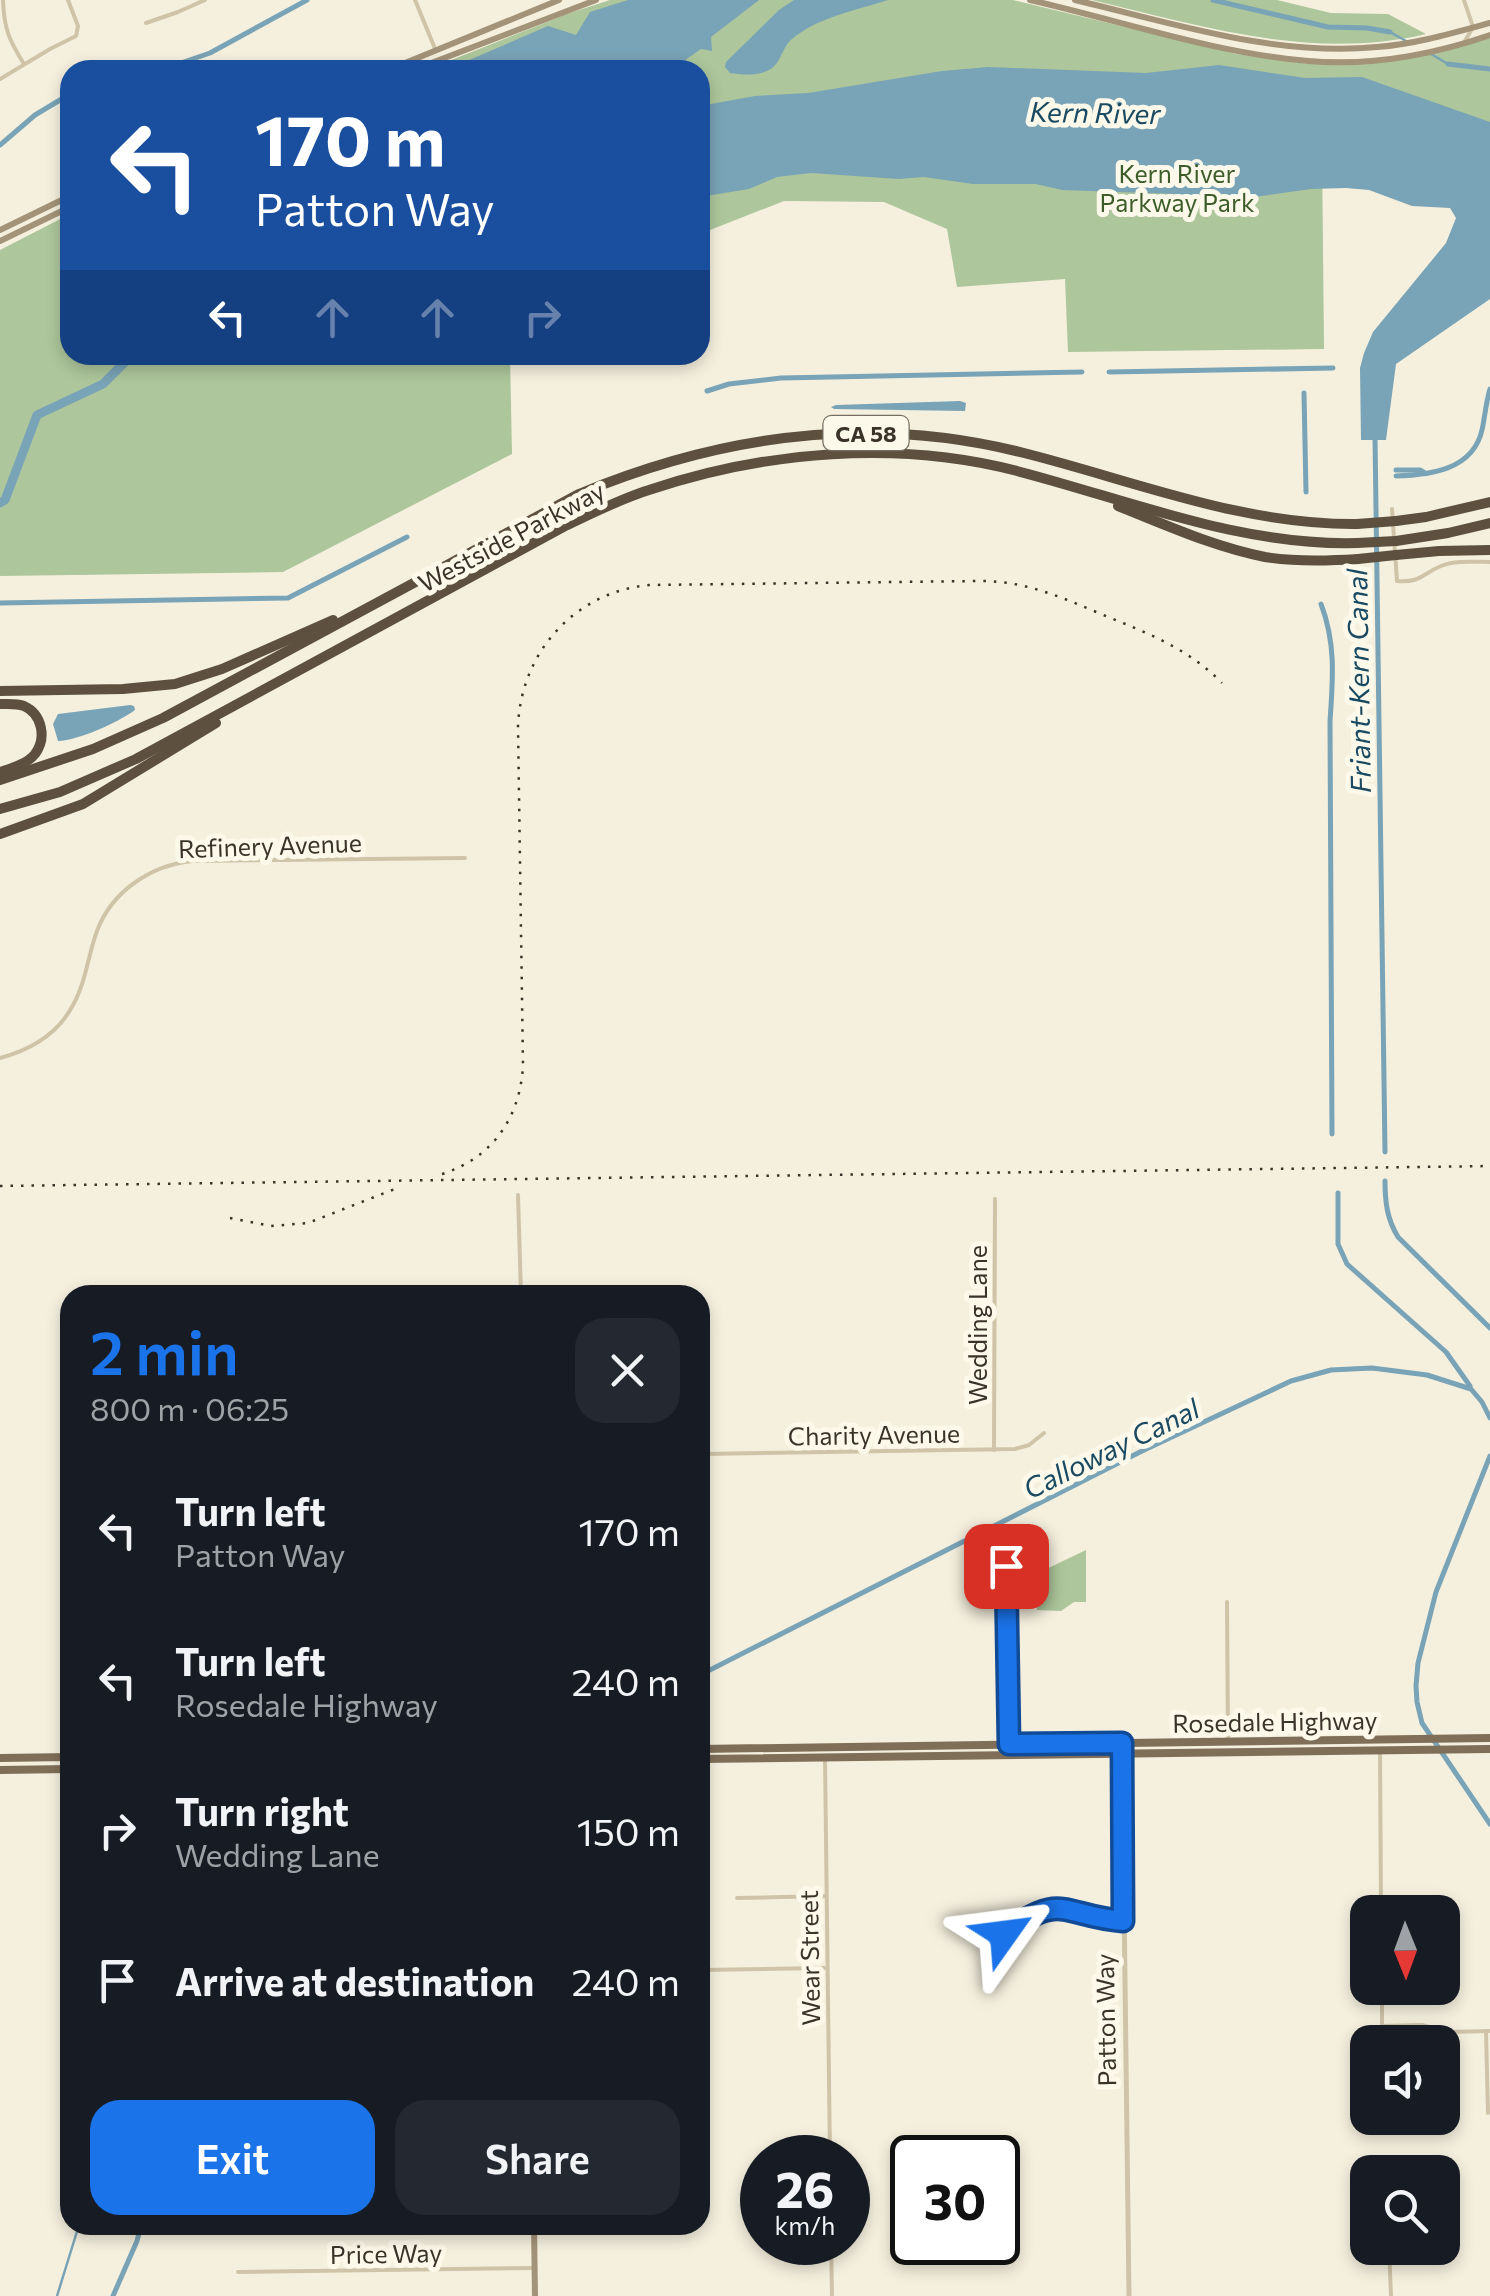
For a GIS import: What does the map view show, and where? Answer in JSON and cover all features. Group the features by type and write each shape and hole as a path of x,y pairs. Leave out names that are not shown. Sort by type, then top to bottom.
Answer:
{"highway":[{"name":"Westside Parkway","path":"0,776 66,759 136,731 555,506 617,478 699,453 773,438 873,433 951,438 1024,453 1239,512 1302,522 1357,524 1426,518 1490,498"},
{"name":"Westside Parkway","path":"0,812 60,792 136,759 565,526 646,491 690,477 783,459 895,454 965,461 1013,470 1200,524 1302,542 1396,541 1490,524"},
{"path":"1066,485 1228,548 1266,557 1358,560 1490,550"},
{"path":"0,691 175,684 213,672 398,591"},
{"path":"0,834 64,813 96,797 256,696"},
{"path":"0,704 17,704 30,710 42,733 34,756 0,776"}],"main road":[{"path":"413,60 559,0"},
{"path":"438,60 596,0"},
{"path":"1030,0 1240,52 1311,61 1380,59 1431,52 1490,34"},
{"path":"1075,0 1242,39 1312,48 1392,46 1490,22"},
{"path":"436,51 466,50"},
{"path":"428,60 436,51"},
{"path":"0,230 60,201"},
{"path":"0,241 60,212"},
{"name":"Rosedale Highway","path":"710,1759 1380,1751 1443,1739 1490,1738"},
{"path":"1317,1752 1328,1747 1371,1746 1380,1740"},
{"name":"Rosedale Highway","path":"710,1748 1380,1740 1447,1750 1490,1749"},
{"path":"943,1756 956,1751 1000,1750 1009,1744"},
{"path":"1003,1756 1017,1750 1056,1750 1064,1744"},
{"path":"825,1758 831,1753 881,1752 898,1746"},
{"path":"749,1758 758,1754 816,1753 820,1747"},
{"path":"0,1758 60,1757"},
{"path":"0,1770 60,1769"},
{"path":"534,2235 535,2296"}],"street":[{"path":"3,0 7,36 24,64"},
{"path":"0,80 76,36 79,30 68,0"},
{"path":"146,22 205,0"},
{"path":"415,0 436,51"},
{"path":"1463,43 1473,27 1464,0"},
{"path":"1392,509 1396,581 1422,578 1444,564 1490,562"},
{"name":"Refinery Avenue","path":"0,1058 32,1047 63,1020 82,986 96,934 112,904 136,882 166,866 193,862 465,858"},
{"path":"518,1195 521,1285"},
{"name":"Wedding Lane","path":"994,1200 994,1450"},
{"name":"Charity Avenue","path":"710,1454 994,1450 1022,1448 1044,1433"},
{"path":"1006,1566 1009,1744"},
{"path":"1227,1602 1228,1742"},
{"name":"Patton Way","path":"1122,1743 1129,2296"},
{"path":"1380,1751 1381,1895"},
{"name":"Wear Street","path":"825,1758 830,2135"},
{"path":"736,1898 826,1896"},
{"path":"1004,1934 1042,1910 1056,1908 1123,1921"},
{"path":"710,1970 827,1968"},
{"path":"1382,2005 1382,2026 1422,2025 1448,2032 1488,2032 1488,2113"},
{"path":"831,2265 832,2296"},
{"path":"1389,2265 1391,2296"},
{"name":"Price Way","path":"238,2272 535,2268"}],"green space":[{"name":"Kern River Parkway Park","path":"610,0 1013,0 1237,54 1308,64 1364,64 1490,38 1490,141 1322,150 1324,349 1068,352 1065,279 957,287 947,229 884,202 784,201 710,230 710,60 451,60"},
{"path":"1092,0 1277,0 1331,13 1388,14 1426,34 1341,44 1299,42 1216,29"},
{"path":"60,219 60,365 510,365 512,454 283,572 0,576 0,250"},
{"path":"1086,1550 1086,1602 1074,1602 1061,1611 1037,1610 1036,1574"}],"water":[{"path":"628,0 759,0 711,37 712,51 701,49 685,60 469,60 548,26 576,35 590,12"},
{"path":"794,0 888,0 802,31 765,72 730,73 726,62"},
{"path":"1219,65 1305,78 1362,77 1490,122 1490,299 1396,364 1386,440 1361,440 1360,368 1364,353 1373,332 1446,243 1456,218 1450,208 1412,206 1369,190 1346,188 1226,201 1176,194 1062,190 1036,184 973,184 924,177 811,173 777,177 749,189 710,195 710,104 988,67 1146,73"},
{"path":"966,403 965,411 831,407 836,405"},
{"path":"130,705 135,710 108,725 58,741 53,724 58,714"}],"waterway":[{"path":"190,60 210,53 307,0"},
{"path":"1213,0 1328,27 1390,32"},
{"path":"1390,32 1406,41"},
{"path":"1431,54 1448,64"},
{"path":"1448,64 1490,69"},
{"path":"0,145 60,100"},
{"name":"Kern River","path":"0,503 5,500 37,415 103,384 122,365"},
{"path":"1109,372 1333,368"},
{"path":"707,391 729,384 781,378 1082,372"},
{"path":"1396,476 1436,472 1470,454 1482,430 1490,389"},
{"path":"1304,393 1306,492"},
{"name":"Friant-Kern Canal","path":"1375,437 1385,1152"},
{"path":"1396,470 1425,473"},
{"path":"0,603 288,598 407,537"},
{"path":"1321,604 1332,661 1332,1134"},
{"name":"Friant-Kern Canal","path":"1385,1181 1387,1210 1398,1237 1490,1328"},
{"path":"1338,1193 1338,1244 1347,1264 1446,1352 1470,1386"},
{"name":"Calloway Canal","path":"710,1670 1142,1451 1291,1381 1331,1370 1372,1368 1427,1375 1471,1389 1490,1418"},
{"name":"Calloway Canal","path":"1490,1456 1436,1592 1416,1686 1422,1723 1490,1824"},
{"path":"57,2296 76,2235"},
{"name":"Calloway Canal","path":"113,2296 138,2235"}],"railway":[{"path":"442,1174 476,1158 489,1146 510,1118 521,1085 521,699 541,651 576,613 622,590 649,585 997,582 1057,596 1150,635 1195,660 1222,683"},
{"path":"0,1186 1490,1166"},
{"path":"230,1218 271,1226 308,1223 400,1187"}],"route":[{"path":"1004,1934 1022,1920 1056,1908 1123,1921 1122,1743 1009,1744 1006,1566"}]}
